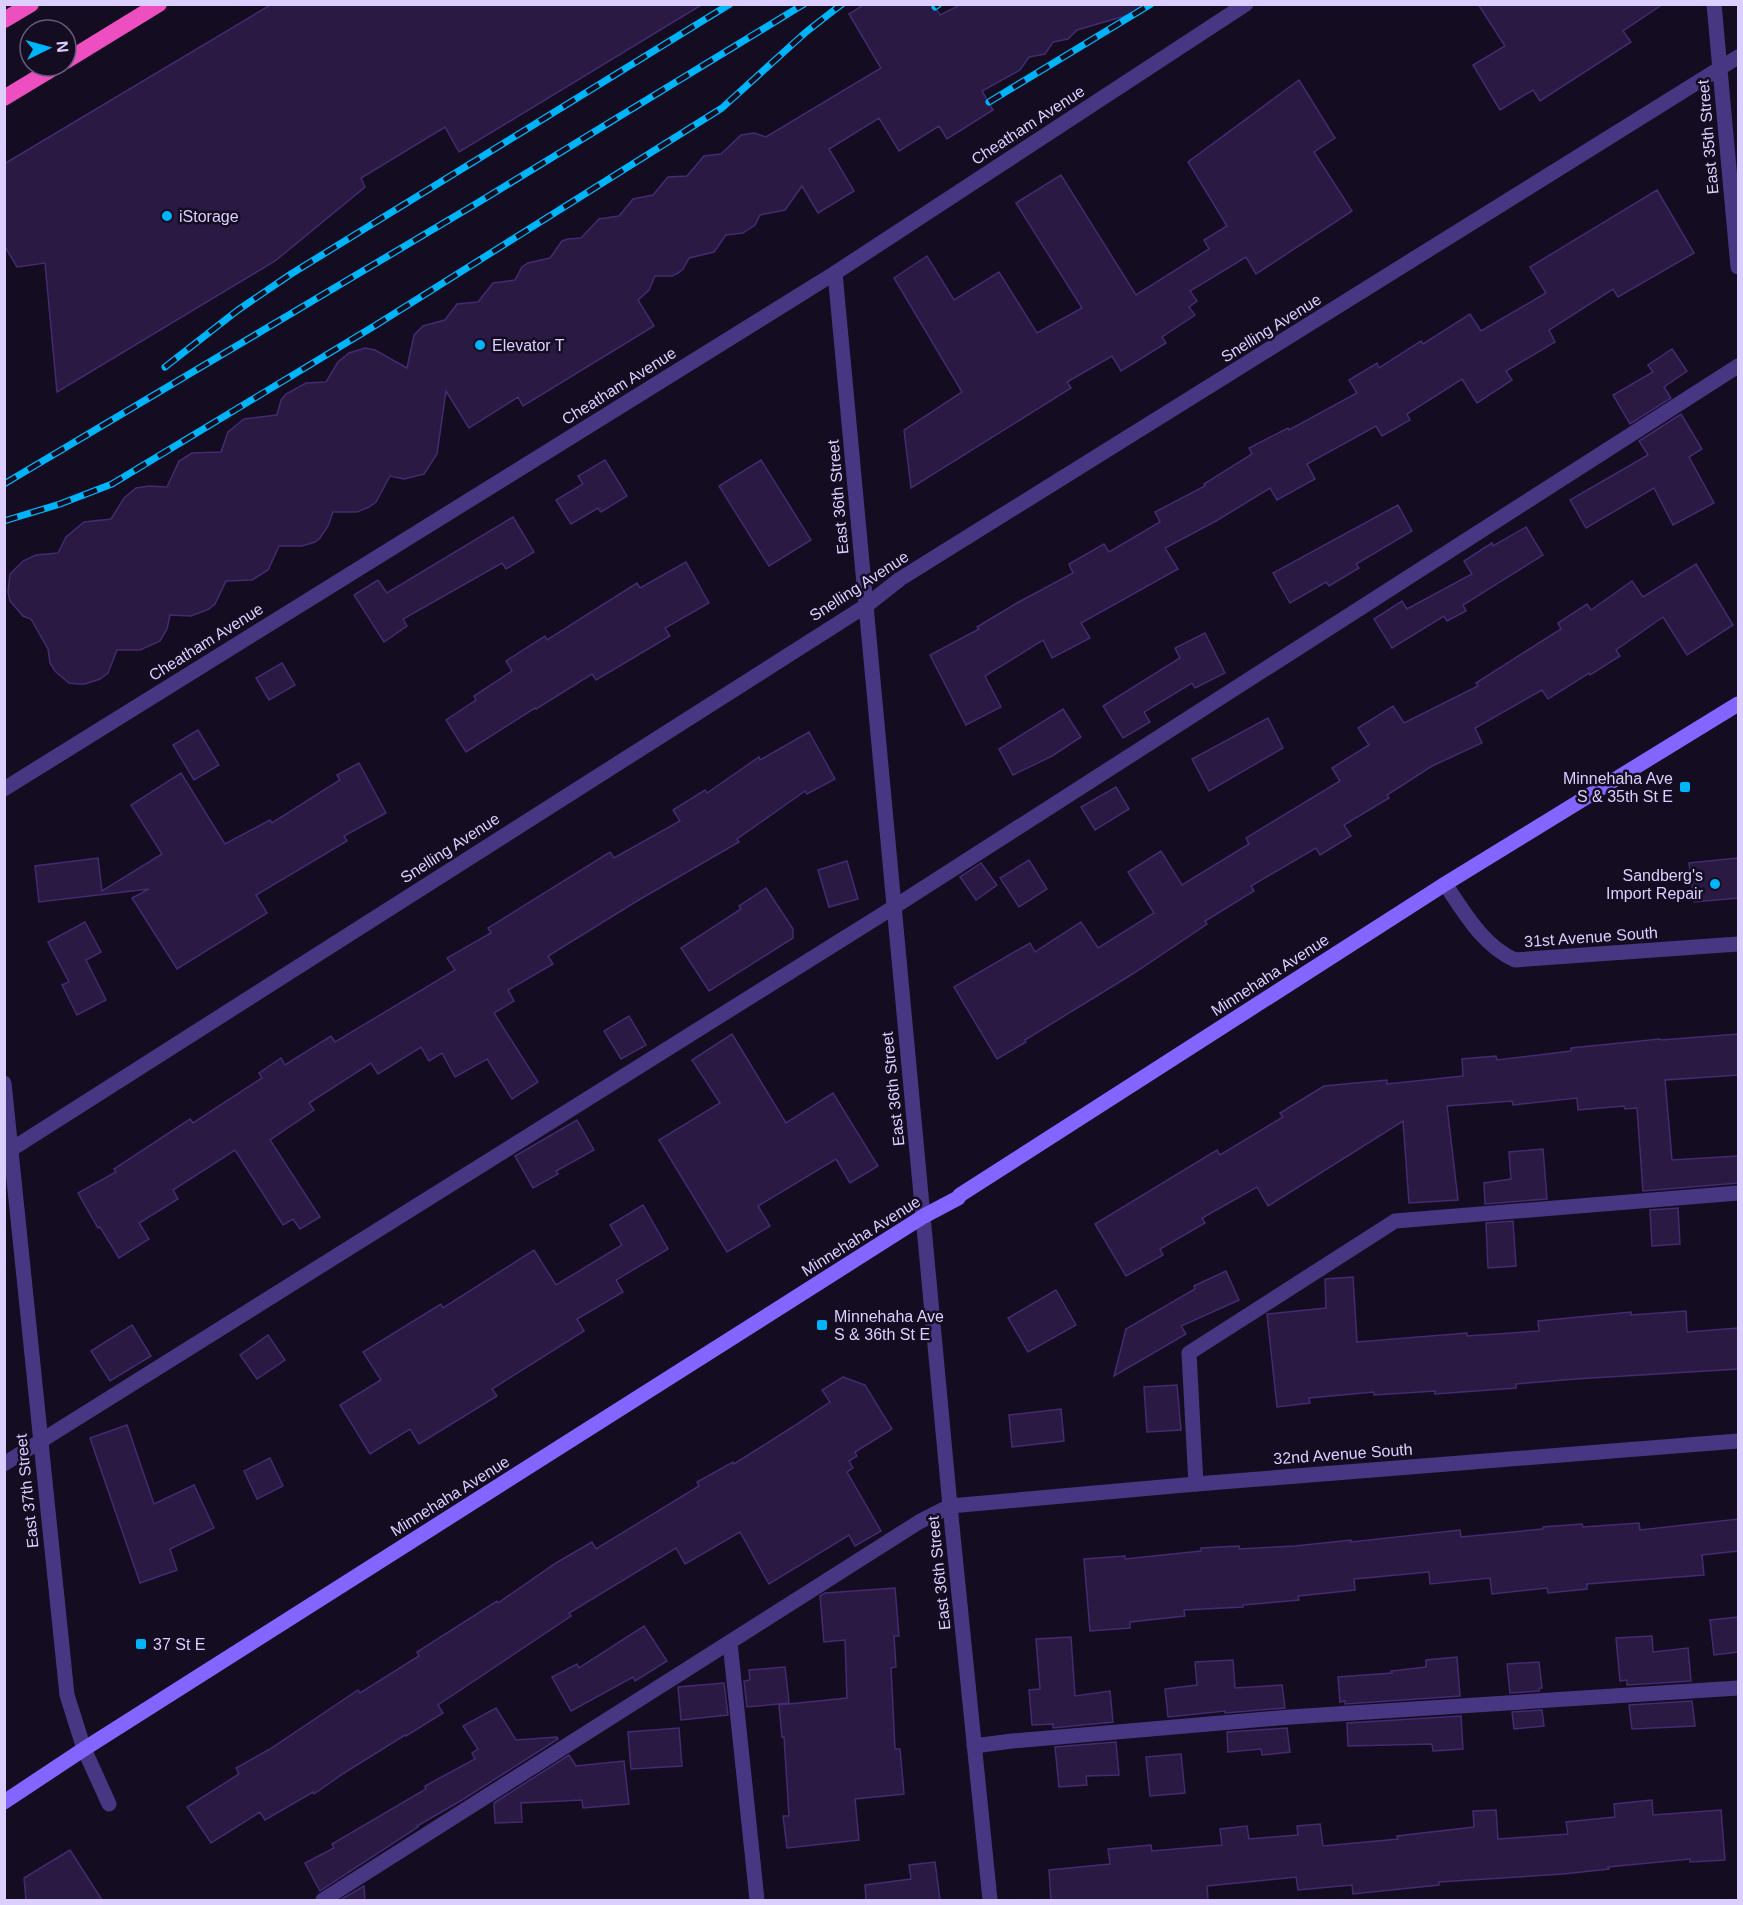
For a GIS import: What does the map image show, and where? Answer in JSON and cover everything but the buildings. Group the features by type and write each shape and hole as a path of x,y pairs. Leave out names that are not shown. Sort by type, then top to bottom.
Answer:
{"highway":[{"path":"4,21 31,4"},
{"path":"78,54 159,4"},
{"path":"4,98 37,78"}],"main road":[{"name":"Minnehaha Avenue","path":"4,1802 924,1216 958,1198 1445,884 1738,704"}],"street":[{"name":"Cheatham Avenue","path":"4,789 835,273 1246,4"},
{"name":"East 35th Street","path":"1714,4 1738,267"},
{"name":"Snelling Avenue","path":"8,1152 867,605 900,579 1738,57"},
{"name":"East 36th Street","path":"835,273 950,1506 990,1900"},
{"path":"4,1464 894,907 1738,366"},
{"name":"31st Avenue South","path":"1445,884 1482,938 1500,953 1515,960 1738,944"},
{"name":"East 37th Street","path":"4,1083 8,1152 67,1695 84,1749 109,1804"},
{"path":"1197,1484 1189,1353 1395,1221 1738,1193"},
{"name":"32nd Avenue South","path":"950,1506 1738,1441"},
{"path":"323,1900 919,1522 950,1506"},
{"path":"730,1643 757,1900"},
{"path":"974,1746 1290,1717 1738,1688"}],"railway":[{"path":"165,367 238,310 291,274 730,4"},
{"path":"4,484 474,205 804,4"},
{"path":"4,521 60,504 112,484 376,325 722,108 806,32 842,4"},
{"path":"935,7 939,4"},
{"path":"989,102 1151,4"}],"place":[{"name":"iStorage","path":"167,216"},
{"name":"Elevator T","path":"480,345"},
{"name":"Minnehaha Ave S & 35th St E","path":"1685,787"},
{"name":"Sandberg's Import Repair","path":"1715,884"},
{"name":"Minnehaha Ave S & 36th St E","path":"822,1325"},
{"name":"37 St E","path":"141,1644"}]}
